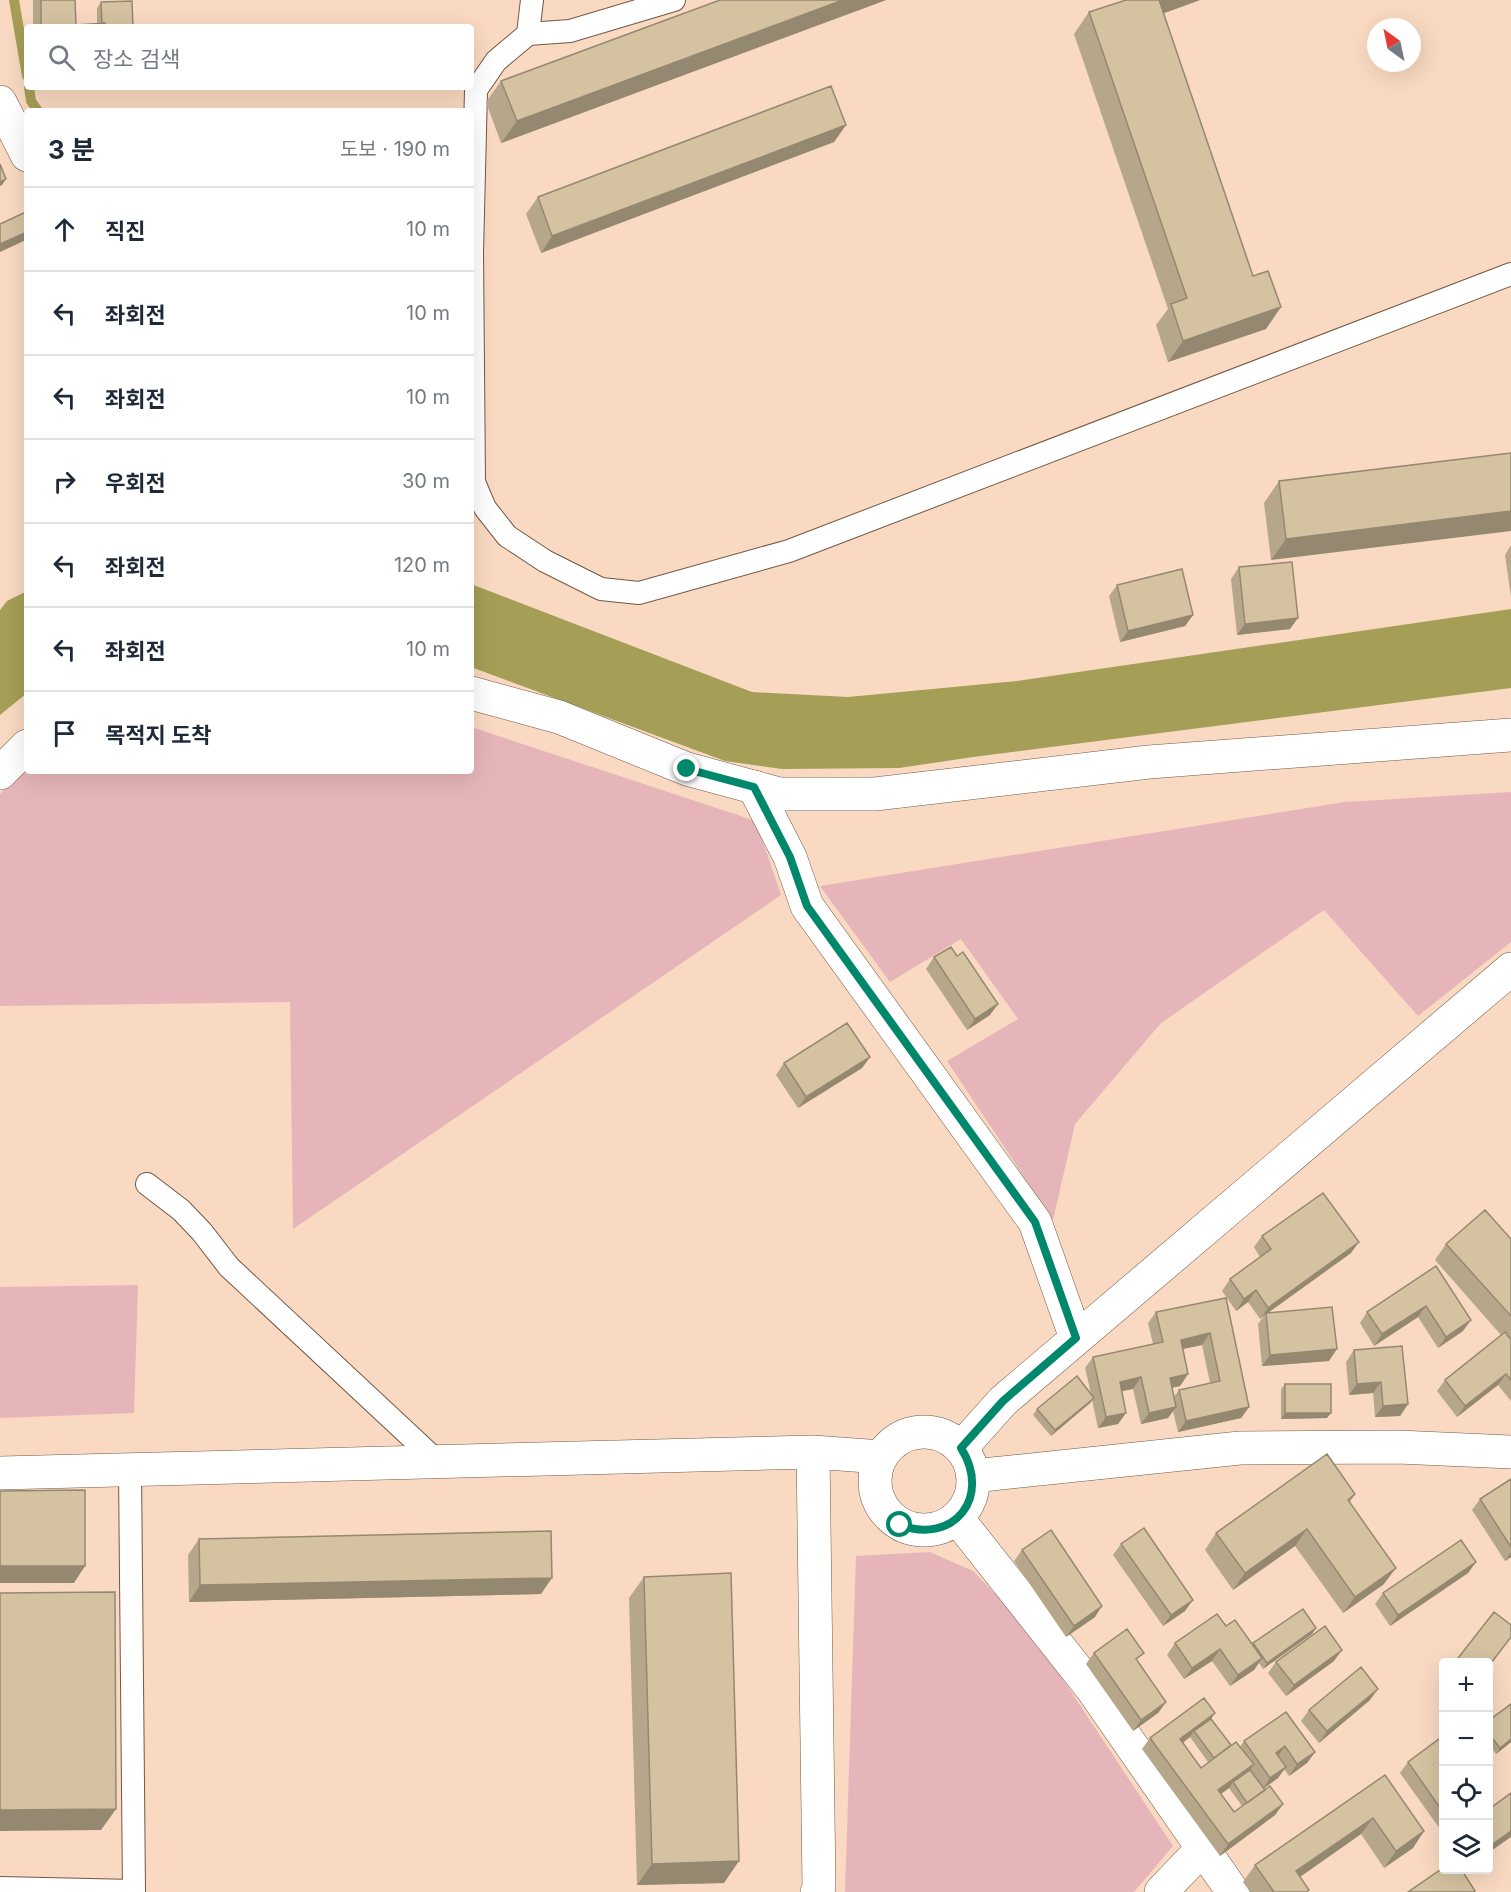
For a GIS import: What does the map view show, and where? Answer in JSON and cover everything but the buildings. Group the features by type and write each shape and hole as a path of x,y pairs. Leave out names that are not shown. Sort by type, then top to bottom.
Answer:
{"street":[{"path":"3,115 24,150"},
{"path":"474,694 559,717 687,769 779,794 875,794 1149,762 1511,735"},
{"path":"0,773 24,749"},
{"path":"754,787 790,857 807,906 1035,1222 1076,1338"},
{"path":"967,1462 1003,1401 1511,969"},
{"path":"918,1433 934,1433 948,1438 967,1462 972,1491 968,1504 957,1518 945,1526 930,1530 914,1530 900,1525 888,1515 879,1502 875,1488 875,1472 881,1457 891,1445 903,1437 918,1433"},
{"path":"967,1462 1240,1448 1398,1447 1511,1452"},
{"path":"813,1452 817,1892"},
{"path":"0,1473 813,1452 881,1457"},
{"path":"957,1518 1093,1690 1233,1892"},
{"path":"1161,1892 1203,1848"}],"lane":[{"path":"528,34 532,0"},
{"path":"474,172 476,90 496,61 528,34 570,31 674,0"},
{"path":"474,482 485,508 507,536 545,561 601,589 639,593 789,551 1511,274"},
{"path":"147,1184 181,1210 202,1232 229,1267 438,1462"},
{"path":"0,1888 134,1891 130,1470"}],"shaded area":[{"path":"474,585 752,692 848,697 1017,681 1511,609 1511,688 899,768 782,769 725,761 474,668"},
{"path":"24,592 24,695 0,715 0,610 7,601"},
{"path":"474,728 756,821 781,895 293,1229 290,1002 0,1006 0,794 24,767 24,774 474,774"},
{"path":"1511,792 1511,942 1418,1016 1324,910 1161,1023 1075,1124 1053,1220 947,1061 1018,1019 961,939 890,982 820,886 1345,802"},
{"path":"138,1285 134,1413 0,1418 0,1287"},
{"path":"930,1552 973,1571 1031,1631 1173,1846 1134,1892 845,1892 856,1556"}],"waterway":[{"path":"14,0 24,58"},
{"path":"29,90 31,101 36,108"}],"route":[{"path":"687,769 754,787 790,857 807,906 1035,1222 1076,1338 1003,1401 961,1448 969,1461 973,1476 968,1504 957,1518 945,1526 930,1530 914,1530 900,1525"}]}
